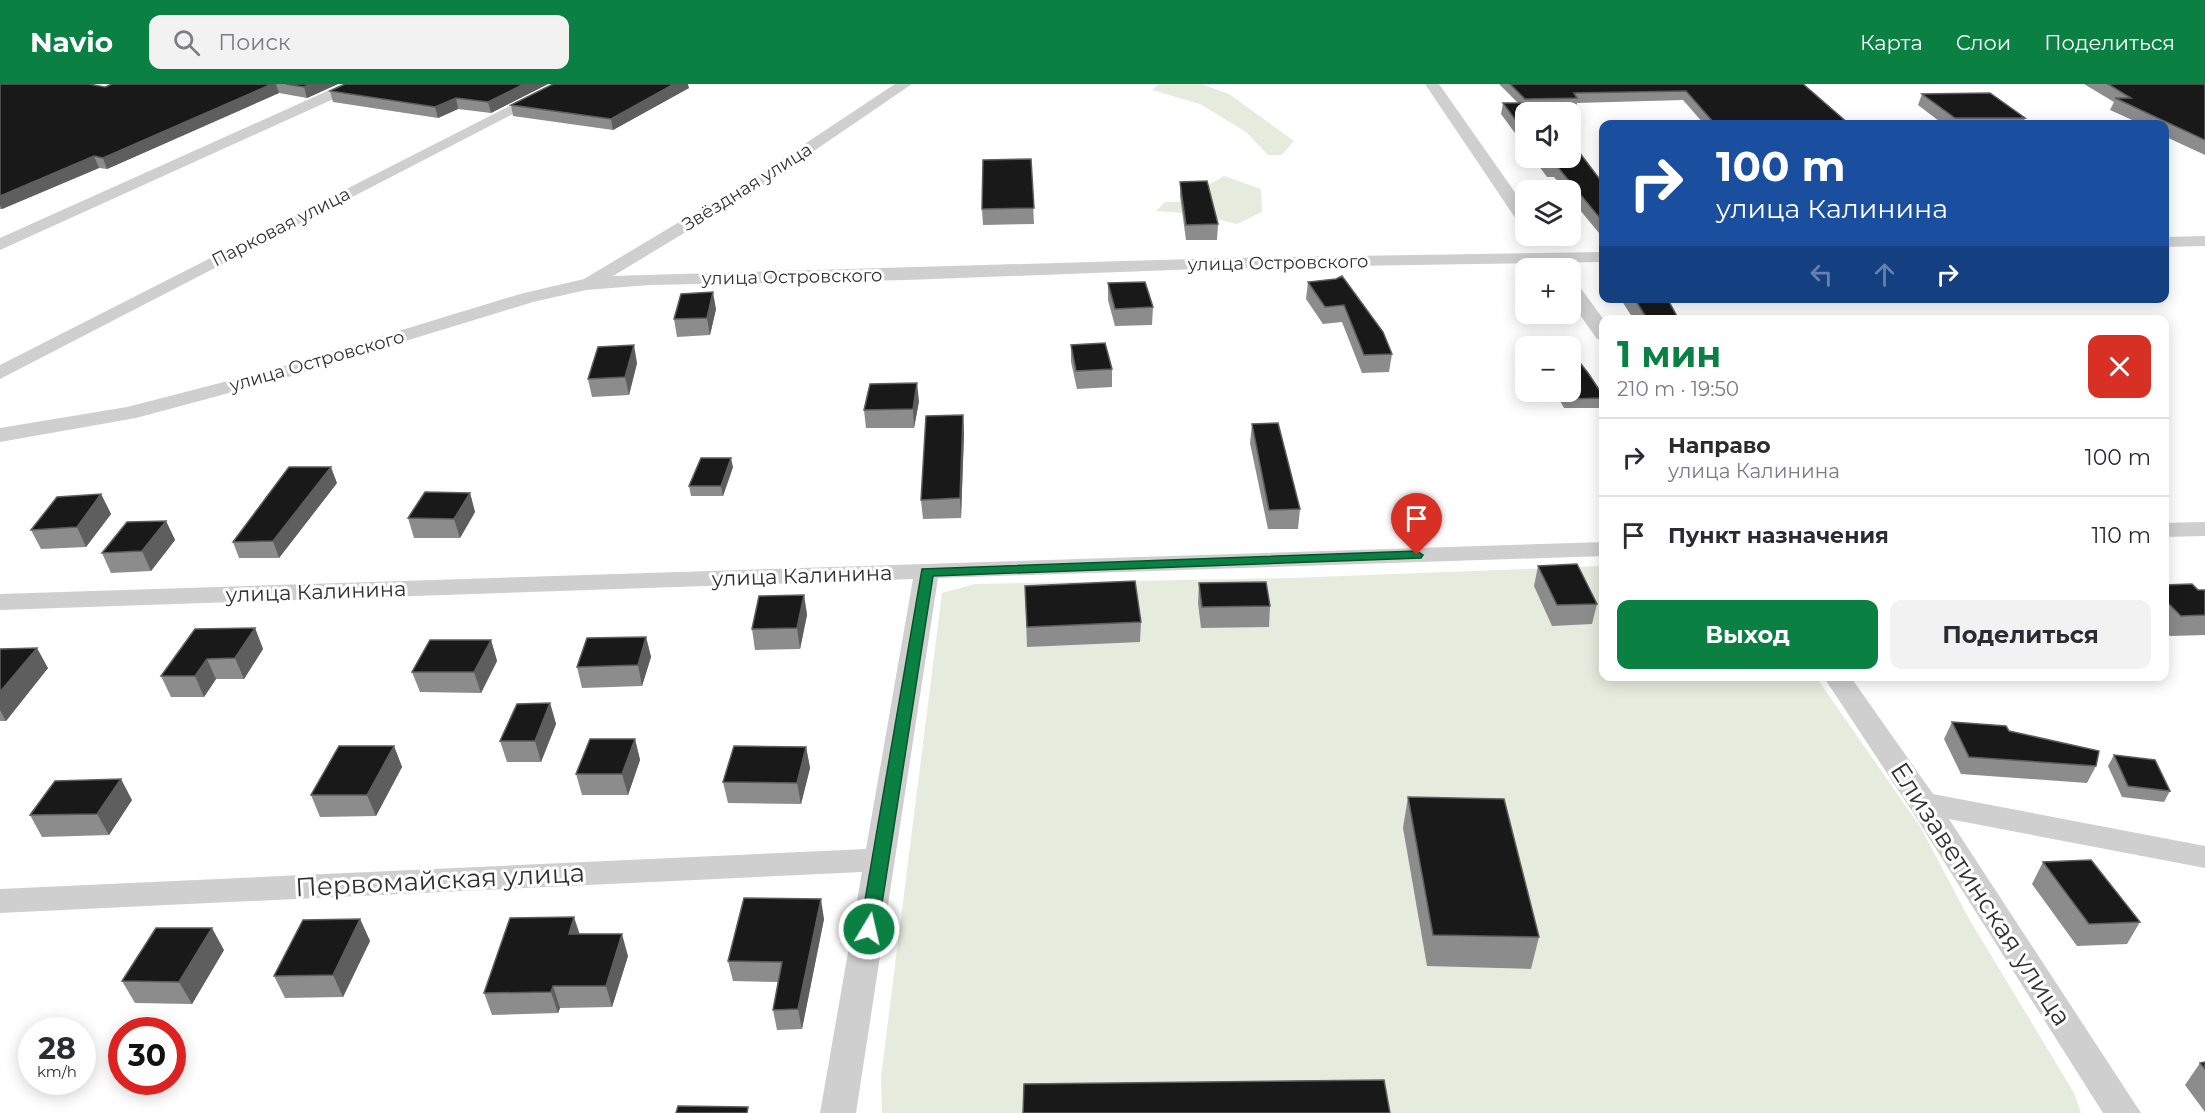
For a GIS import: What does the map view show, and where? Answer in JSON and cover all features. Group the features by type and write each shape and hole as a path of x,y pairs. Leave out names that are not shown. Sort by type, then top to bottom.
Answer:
{"street":[{"path":"0,245 355,84"},
{"name":"Парковая улица","path":"0,373 564,84"},
{"name":"Звёздная улица","path":"586,284 764,178 905,84"},
{"path":"1432,84 1515,205"},
{"path":"2169,242 2205,241"},
{"name":"улица Островского","path":"0,435 128,413 280,373 526,298 586,284 649,279 907,274 1224,263 1599,257"},
{"path":"1581,303 1599,328"},
{"path":"2169,530 2205,529"},
{"name":"улица Калинина","path":"0,602 1599,549"},
{"path":"838,1113 927,572"},
{"name":"Елизаветинская улица","path":"1839,681 1923,804 2123,1113"},
{"path":"1923,804 2205,857"},
{"name":"Первомайская улица","path":"0,901 880,860"}],"shaded area":[{"path":"1159,84 1201,84 1229,94 1294,141 1282,155 1268,155 1246,132 1200,104 1152,90"},
{"path":"1224,176 1261,189 1262,212 1237,224 1195,214 1156,211 1165,202 1205,201 1203,188"},
{"path":"1599,566 1599,681 1819,681 1921,828 1968,917 2074,1093 2081,1113 882,1113 881,1077 942,593 975,584 1291,578"}],"building":[{"path":"0,84 89,84 105,87 112,84 272,84 103,158 94,156 0,196"},
{"path":"286,84 310,84 304,87"},
{"path":"345,84 524,84 488,102 456,98 435,107 330,91"},
{"path":"553,84 674,84 611,119 511,105"},
{"path":"1510,84 1803,84 1844,120 1711,120 1686,91 1574,93 1577,98 1525,99"},
{"path":"2108,84 2205,84 2205,140 2169,123 2169,120 2162,120 2115,98 2131,98"},
{"path":"1990,93 2025,118 1955,118 1922,94"},
{"path":"1503,103 1515,103 1515,119"},
{"path":"1581,155 1599,178 1599,217 1581,195 1581,180 1568,180 1558,168 1581,168"},
{"path":"1031,159 1034,208 982,209 983,160"},
{"path":"1207,181 1218,224 1186,225 1180,182"},
{"path":"1342,276 1383,332 1392,354 1364,355 1344,305 1325,307 1308,282 1336,279"},
{"path":"1145,282 1153,307 1115,309 1108,283"},
{"path":"713,292 707,318 674,319 681,294"},
{"path":"1637,303 1670,303 1676,315 1645,315"},
{"path":"1105,343 1112,369 1076,371 1071,345"},
{"path":"634,345 625,377 588,379 598,347"},
{"path":"1581,364 1599,390 1599,398 1581,399"},
{"path":"917,383 913,409 864,410 870,384"},
{"path":"963,415 960,498 921,500 926,416"},
{"path":"1278,423 1300,509 1269,510 1252,424"},
{"path":"701,458 731,458 721,486 689,486"},
{"path":"289,467 331,467 273,541 233,542"},
{"path":"425,492 470,493 454,519 408,518"},
{"path":"101,494 77,527 31,530 57,497"},
{"path":"166,521 142,551 102,553 127,522"},
{"path":"1577,564 1597,604 1557,605 1538,566"},
{"path":"1135,581 1141,622 1027,627 1025,586"},
{"path":"1266,582 1270,606 1202,607 1199,583"},
{"path":"2192,584 2198,590 2205,590 2205,615 2181,616 2169,604 2169,585"},
{"path":"804,595 797,628 752,629 759,596"},
{"path":"255,628 235,658 207,659 195,676 161,676 195,629"},
{"path":"646,637 638,665 577,667 587,638"},
{"path":"430,640 491,640 474,672 412,672"},
{"path":"37,648 0,692 0,649"},
{"path":"550,703 535,741 500,741 517,704"},
{"path":"1952,722 2006,726 2009,731 2099,751 2096,766 1969,757"},
{"path":"590,739 635,739 622,774 576,774"},
{"path":"339,746 394,746 367,795 311,795"},
{"path":"734,746 806,747 797,783 723,782"},
{"path":"2114,755 2155,760 2170,791 2128,786"},
{"path":"121,779 97,814 30,815 55,781"},
{"path":"1408,797 1504,799 1539,937 1433,935"},
{"path":"2091,860 2140,922 2089,924 2043,862"},
{"path":"744,898 821,899 798,1009 773,1010 782,962 728,961"},
{"path":"574,917 569,934 622,934 606,986 553,986 551,992 484,993 510,918"},
{"path":"360,919 333,975 274,976 303,920"},
{"path":"156,928 212,928 179,982 122,981"},
{"path":"1384,1080 1390,1113 1023,1113 1024,1084"},
{"path":"678,1106 748,1107 747,1113 676,1113"}],"route":[{"path":"869,929 927,572 1417,555"}]}
